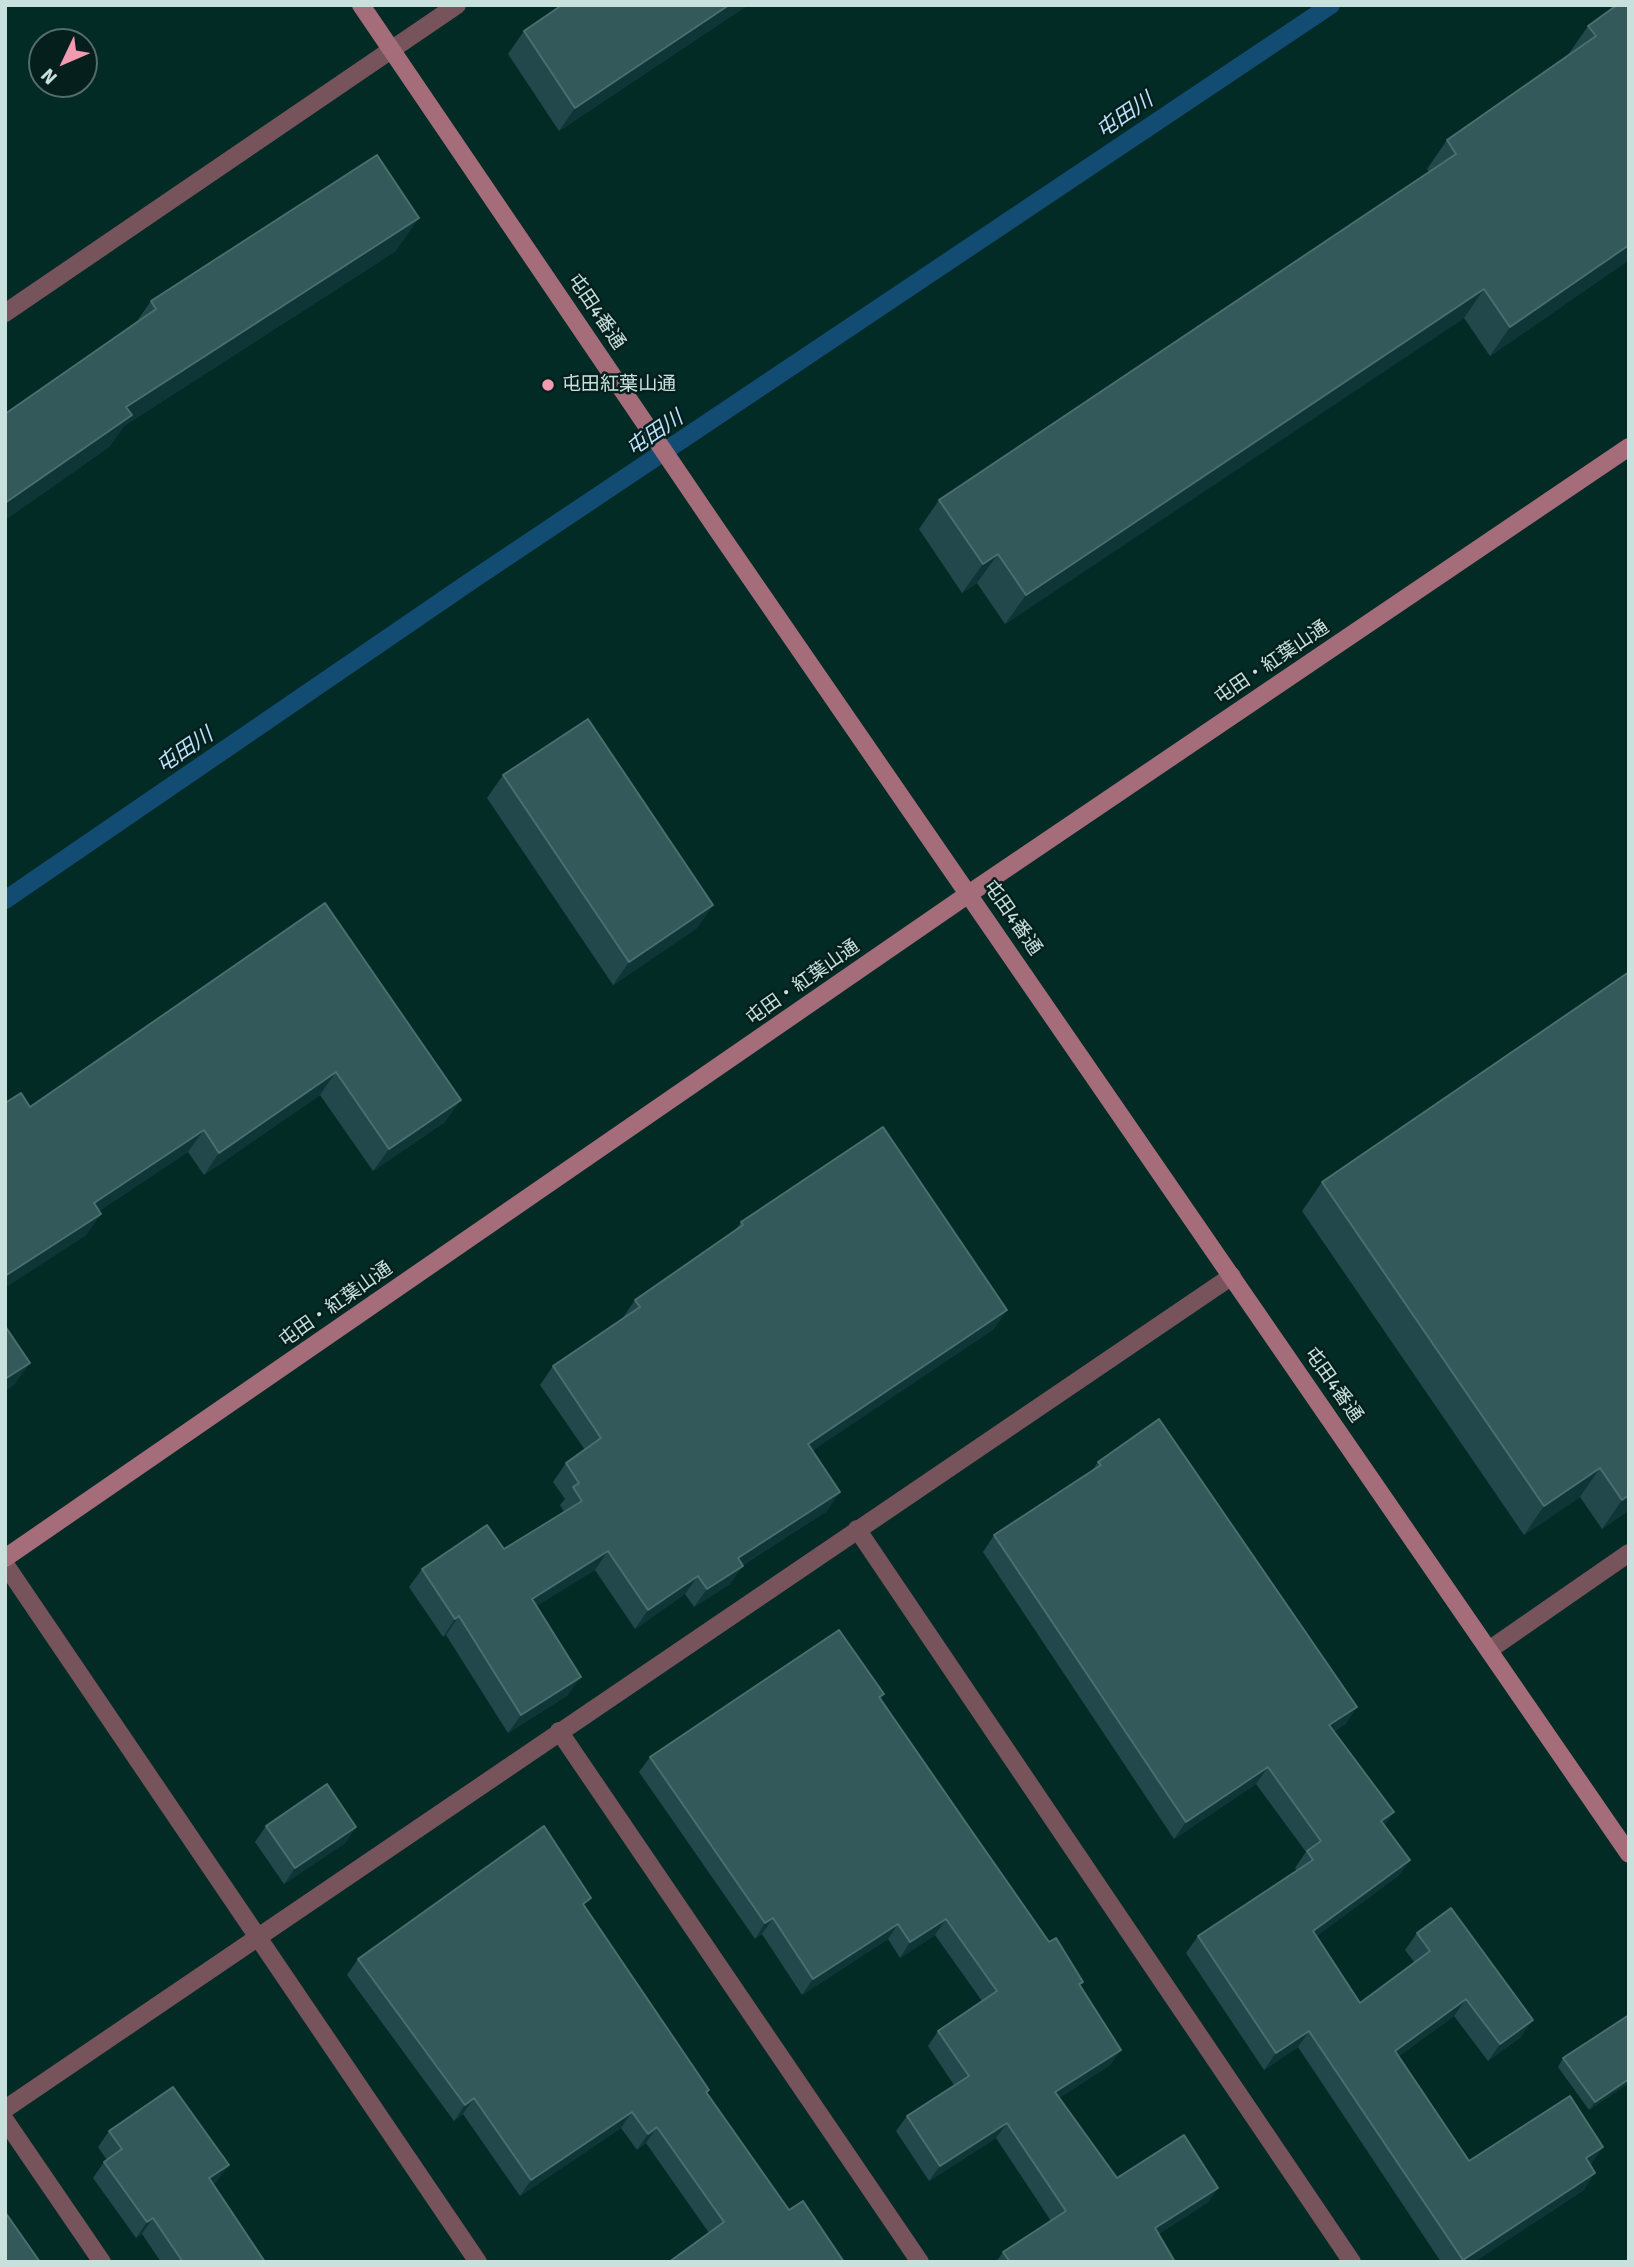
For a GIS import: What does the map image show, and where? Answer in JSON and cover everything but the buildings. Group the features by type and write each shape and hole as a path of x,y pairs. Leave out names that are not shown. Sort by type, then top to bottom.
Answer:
{"street":[{"name":"屯田4番通","path":"361,5 716,528 970,893 1629,1854"},
{"path":"8,304 457,5"},
{"name":"屯田・紅葉山通","path":"5,1559 970,893 1629,447"},
{"path":"5,2109 256,1935 1232,1276"},
{"path":"857,1529 1353,2262"},
{"path":"1489,1650 1629,1553"},
{"path":"5,1564 478,2262"},
{"path":"559,1731 920,2262"},
{"path":"5,2120 102,2262"}],"waterway":[{"name":"屯田川","path":"5,900 468,583 1331,5"}],"place":[{"name":"屯田紅葉山通","path":"548,385"}]}
